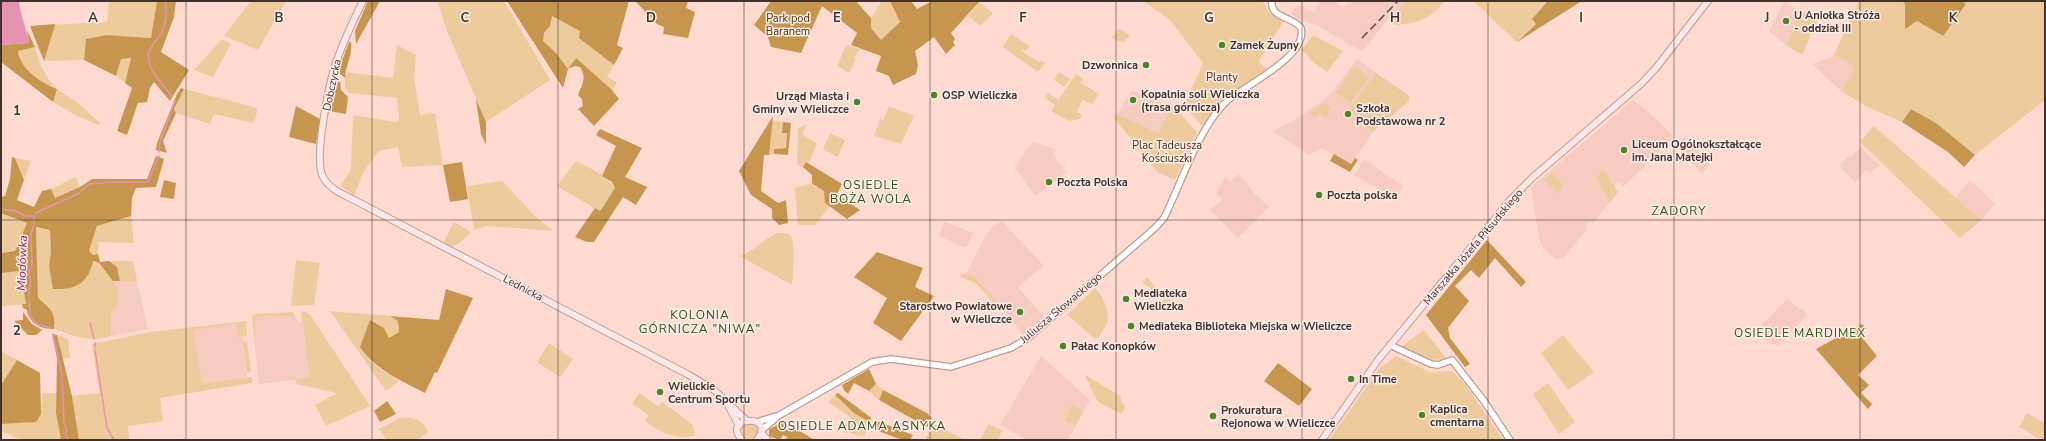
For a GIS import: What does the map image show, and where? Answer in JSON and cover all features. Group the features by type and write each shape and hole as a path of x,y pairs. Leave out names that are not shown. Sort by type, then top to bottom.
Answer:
{"main road":[{"name":"Dobczycka","path":"321,174 319,156 333,74 338,55 363,1"},
{"name":"Marszałka Józefa Piłsudskiego","path":"1322,440 1371,369 1510,200 1532,178 1645,80 1708,1"},
{"name":"Lednicka","path":"321,174 337,191 689,375 714,390 746,420"},
{"name":"Lednicka","path":"726,402 739,426"},
{"path":"738,438 739,426 746,420 757,422 761,432 768,440"},
{"path":"757,440 761,432"}],"street":[{"name":"Juliusza Słowackiego","path":"761,432 778,416 872,362 891,359 950,367 999,353 1022,342 1155,228 1164,218 1213,118 1230,99 1278,66 1299,42 1302,30 1296,23 1275,12 1271,3"},
{"path":"1390,345 1431,364 1438,365 1452,360 1484,401 1510,440"},
{"name":"Juliusza Słowackiego","path":"757,422 778,416"}],"shaded area":[{"path":"1,1 19,1 29,43 1,45"},
{"path":"1320,1 1334,1 1343,8 1350,1 1408,1 1388,18 1365,49 1361,51 1315,24 1308,23 1290,14 1298,5 1314,12"},
{"name":"U Aniołka Stróża - oddział III","path":"1784,2 1802,12 1786,45 1769,31"},
{"path":"1833,57 1844,58 1855,69 1841,91 1812,64"},
{"name":"Szkoła Podstawowa nr 2","path":"1357,59 1409,96 1409,101 1375,129 1351,164 1322,148 1309,155 1273,131 1291,122 1328,97"},
{"path":"1132,91 1171,107 1160,133 1117,114"},
{"path":"1633,100 1654,117 1673,136 1653,157 1651,156 1648,159 1649,162 1623,187 1619,182 1613,187 1618,192 1593,223 1588,222 1586,225 1587,229 1563,259 1560,257 1558,261 1543,247 1539,238 1531,187"},
{"path":"1684,138 1710,164 1702,173 1675,145"},
{"path":"1033,141 1056,150 1053,154 1066,173 1035,196 1015,167"},
{"path":"1861,147 1879,165 1870,174 1866,170 1855,182 1839,166 1848,156 1850,158"},
{"path":"1364,159 1403,186 1396,198 1354,175"},
{"path":"1239,174 1254,193 1269,207 1238,238 1210,210 1222,200 1217,193 1225,177 1230,182"},
{"path":"1970,180 1995,204 1981,220 1955,198"},
{"path":"1002,221 1044,266 1018,287 1046,319 1025,337 999,304 996,306 976,283 960,277 961,274 967,272 986,235 993,226"},
{"path":"944,222 974,233 966,248 939,236"},
{"path":"113,281 137,281 148,329 111,336 111,312 116,309 118,295"},
{"path":"1787,299 1800,309 1802,308 1807,315 1778,346 1753,334"},
{"path":"295,316 296,322 303,322 309,378 260,384 256,356 255,320 257,317"},
{"path":"237,324 238,337 243,337 247,378 202,383 193,329"},
{"path":"1041,356 1090,400 1068,440 1027,440 1000,425"}],"green space":[{"path":"109,1 157,1 151,38 106,35 86,39 84,60 44,61 30,26 107,22"},
{"path":"157,1 176,1 174,17 161,52 189,70 170,101 154,82 150,88 147,102 138,103 127,135 117,131 132,88 125,83 131,58 121,59 116,76 84,60 86,39 106,35 151,38"},
{"path":"251,1 286,1 258,50 224,36"},
{"path":"368,1 380,1 356,44 355,31"},
{"path":"437,1 504,1 550,80 486,122 447,31"},
{"path":"507,1 625,1 587,43 614,65 607,76 617,83 612,90 576,59 568,69 557,54 543,41 532,41"},
{"path":"507,1 629,1 617,45 623,48 614,65 579,38 580,31 552,16 550,26 544,33 543,41 557,54 568,69 563,88"},
{"path":"635,1 688,1 686,8 695,12 688,38 663,34 664,27 657,24"},
{"name":"Park pod Baranem","path":"771,1 856,1 871,18 871,28 881,40 900,22 890,1 911,1 917,9 932,1 979,2 951,33 955,39 953,42 955,45 946,54 934,37 915,51 918,65 916,74 893,85 889,76 876,71 881,56 851,45 857,33 822,6 801,53 771,47 768,37 754,25"},
{"path":"882,1 890,1 900,22 881,40 871,28 871,18"},
{"name":"Planty","path":"1147,1 1263,1 1269,13 1284,21 1258,62 1269,70 1228,96 1204,125 1201,125 1186,108 1186,102 1203,63 1171,21 1146,3"},
{"path":"1408,1 1445,1 1440,7 1424,19 1396,25 1388,18"},
{"path":"1473,1 1548,1 1532,19 1536,23 1517,42"},
{"path":"1548,1 1582,1 1517,42 1536,24 1532,19"},
{"path":"1859,1 1902,1 1905,4 1906,28 1917,21 1943,36 1965,4 1962,1 2045,1 2045,100 1975,155 1936,123 1911,109 1902,122 1866,106 1841,91 1855,69 1844,58 1833,57"},
{"path":"1902,1 1962,1 1966,4 1943,36 1917,21 1905,29 1905,4"},
{"path":"979,2 993,13 981,26 968,16"},
{"path":"1802,12 1819,17 1802,55 1786,45"},
{"path":"55,25 44,61 30,26"},
{"path":"1119,29 1130,35 1124,42 1117,41 1112,37"},
{"path":"27,30 35,47 18,51 20,58 32,74 44,83 57,89 53,102 1,62 1,45 29,43"},
{"path":"1011,34 1030,46 1026,51 1023,49 1022,51 1039,62 1041,60 1045,63 1038,72 1003,47"},
{"path":"1315,36 1343,51 1327,72 1309,59 1310,58 1301,50 1312,37"},
{"path":"222,39 231,44 213,77 194,70"},
{"path":"349,42 351,42 351,52 345,78 338,72"},
{"path":"397,45 416,55 414,77 420,115 435,113 443,165 402,167 398,147 379,151 364,171 354,196 340,186 351,170 353,115 396,122 399,120 397,98 349,93 345,88 345,72 393,78"},
{"path":"846,45 860,49 854,58 856,59 849,73 837,66"},
{"path":"35,47 40,64 49,80 57,89 38,79 23,64 18,51"},
{"path":"121,58 131,58 125,83 116,76"},
{"path":"576,58 612,90 619,99 594,126 578,109 583,106 582,99 578,95 583,81 582,71 580,67 575,66 568,69"},
{"path":"1355,66 1369,77 1350,103 1336,92"},
{"path":"1059,72 1070,79 1064,87 1054,80"},
{"path":"1376,73 1409,96 1409,101 1373,132 1361,124 1365,119 1350,109"},
{"path":"1076,74 1083,79 1080,82 1099,94 1093,104 1082,100 1077,112 1082,115 1080,119 1069,121 1051,111 1055,105 1045,98 1048,93 1058,100"},
{"path":"335,77 340,80 341,90 348,97 346,114 329,111"},
{"path":"181,88 184,89 174,109 176,113 163,141 167,153 156,150 157,143 177,94"},
{"path":"57,89 78,103 100,123 99,125 75,115 53,102"},
{"path":"184,89 258,108 254,123 214,114 210,124 176,113 174,109"},
{"path":"476,99 486,122 486,145 481,134"},
{"path":"1325,103 1331,107 1326,117 1320,112 1316,118 1309,113"},
{"path":"296,106 320,119 316,144 289,137"},
{"path":"889,106 914,116 901,144 874,136 880,119 883,120"},
{"name":"Plac Tadeusza Kościuszki","path":"1171,107 1177,109 1197,133 1175,180 1157,172 1114,118 1117,114 1159,133"},
{"path":"1911,109 1936,123 1975,155 1964,167 1948,152 1902,122"},
{"path":"773,116 769,155 764,155 761,191 778,203 786,200 788,223 779,225 772,218 772,209 751,195 739,171"},
{"path":"772,121 783,122 782,132 787,133 785,148 774,149 774,154 769,155"},
{"path":"783,122 791,123 788,155 774,154 774,149 786,148 787,133 782,133"},
{"path":"807,124 802,134 817,144 808,164 806,162 803,167 797,164 798,128"},
{"path":"1874,126 1981,220 1960,238 1860,142"},
{"path":"600,129 642,148 625,177 647,187 636,205 623,197 594,242 587,242 575,237 595,208 600,211 615,188 612,182 602,176 616,146 596,135"},
{"path":"830,133 845,140 838,157 823,149"},
{"path":"1334,154 1351,164 1355,158 1358,160 1350,172 1330,161"},
{"path":"156,156 164,159 156,187 136,188 132,198 131,216 97,226 89,251 93,255 98,254 100,262 109,261 117,267 120,281 113,281 99,263 93,261 88,275 79,284 74,287 53,289 49,266 51,252 50,230 36,227 38,298 53,314 54,329 36,325 30,319 27,310 23,308 22,304 26,304 20,271 1,273 1,253 15,251 27,223 1,213 1,197 5,196 10,179 12,157 15,158 24,180 17,200 34,207 42,191 51,189 55,198 80,187 92,179 147,179"},
{"path":"15,158 31,161 24,180"},
{"path":"576,161 603,176 612,183 615,188 599,211 557,186"},
{"path":"462,162 468,199 450,202 443,165"},
{"path":"806,162 842,184 837,194 860,210 847,219 825,203 824,191 812,183 812,175 803,167"},
{"path":"1604,171 1618,192 1610,202 1596,177"},
{"path":"1553,173 1564,186 1557,193 1544,180"},
{"path":"75,177 80,187 55,198 51,189"},
{"path":"164,180 176,183 174,199 160,197"},
{"path":"502,181 537,218 553,231 487,226 474,230 467,186"},
{"path":"812,183 824,191 825,203 830,206 815,225 798,225 795,188"},
{"path":"1,213 27,223 15,251 1,253"},
{"path":"131,216 134,243 99,242 98,254 93,255 89,251 97,226"},
{"path":"454,222 471,232 461,242 451,247 443,243"},
{"path":"36,227 50,230 51,252 49,266 92,261 101,266 110,275 116,286 118,296 116,309 111,312 111,336 88,339 54,329 54,319 51,311 46,304 38,298"},
{"path":"778,233 787,233 792,237 794,257 792,285 740,256 751,251 768,238"},
{"path":"1487,240 1526,282 1521,287 1495,258 1479,278 1471,270 1455,286 1469,301 1448,328 1450,338 1470,364 1465,367 1426,315"},
{"path":"877,252 923,268 915,287 934,296 901,341 873,323 887,298 854,277"},
{"path":"296,260 320,263 314,305 291,306"},
{"path":"109,261 133,261 137,281 120,281 117,267"},
{"path":"20,271 26,304 1,306 1,273"},
{"path":"961,274 974,277 999,304 996,306 976,283 960,277"},
{"path":"1147,277 1166,300 1171,299 1169,304 1162,304 1161,302 1165,300 1142,282"},
{"path":"1095,288 1104,300 1108,316 1108,321 1098,338 1094,338 1067,315"},
{"path":"446,289 473,298 437,373 435,372 425,393 389,374 373,362 360,347 370,320 384,328 389,338 399,332 398,321 390,316 439,320"},
{"path":"303,311 309,313 370,406 326,426 315,405 337,393 297,384 295,380 309,377 301,312"},
{"path":"330,311 390,316 398,321 399,332 389,338 368,359 383,371 400,380 386,391"},
{"path":"23,312 32,324 42,330 36,335 28,335 14,321 23,320"},
{"path":"293,312 295,316 258,317 255,320 256,354 252,316 256,314"},
{"path":"246,321 247,336 238,337 236,324 193,330 202,383 252,377 252,383 160,398 163,421 128,426 129,440 79,440 72,396 99,393 92,344 151,332"},
{"path":"1862,324 1867,328 1860,335 1877,356 1858,375 1869,385 1861,393 1872,404 1868,409 1816,349"},
{"path":"1424,330 1446,358 1440,360 1428,359 1401,347"},
{"path":"52,334 57,335 72,396 79,440 61,440 56,413 57,358"},
{"path":"57,335 68,339 70,358 62,359"},
{"path":"1563,335 1594,372 1568,390 1541,353"},
{"path":"247,341 251,372 247,373 243,342"},
{"path":"549,343 573,359 560,377 537,362"},
{"path":"1,351 17,360 1,385"},
{"path":"1396,356 1430,372 1452,371 1466,385 1503,440 1329,440 1381,366"},
{"path":"256,359 260,384 259,384"},
{"path":"17,360 40,373 41,414 36,422 2,424 1,430 1,385"},
{"path":"1278,363 1312,389 1299,406 1264,381"},
{"path":"869,369 876,384 869,391 854,383 848,394 844,390 842,385"},
{"path":"1084,374 1120,396 1125,408 1121,414 1098,402"},
{"path":"1548,383 1575,422 1559,434 1533,394"},
{"path":"876,384 883,390 879,400 869,391"},
{"path":"883,390 927,413 932,419 927,427 879,400"},
{"path":"42,393 57,393 56,413 61,440 22,440 1,431 2,424 28,423 41,414"},
{"path":"639,393 659,407 662,402 693,425 695,435 681,437 669,435 645,421 649,415 632,404"},
{"path":"838,393 871,418 869,422 854,413 835,395"},
{"path":"835,395 854,413 868,422 870,418 843,396 871,417 871,423 864,436 859,437 860,432 858,437 848,431 846,434 840,423 847,424 852,415 850,417 828,402"},
{"path":"387,401 396,414 380,422 374,411"},
{"path":"1073,405 1083,411 1075,425 1065,420"},
{"path":"2027,413 2043,422 2045,419 2045,440 2041,440 2019,427"},
{"path":"400,418 410,418 421,422 428,432 417,440 387,440 379,429"},
{"path":"784,422 815,440 786,440 787,437 783,435 780,440 769,436 769,429"},
{"path":"875,422 880,422 913,435 910,440 902,440 873,429"},
{"path":"750,423 756,425 758,431 756,437 750,439 744,437 742,431 744,425"},
{"path":"934,424 965,440 929,440 926,438"},
{"path":"988,424 1002,430 998,440 980,440"}],"waterway":[{"name":"Miodówka","path":"165,1 166,17 162,32 150,48 148,57 153,72 171,96"},
{"name":"Miodówka","path":"159,152 160,142 175,101"},
{"name":"Miodówka","path":"50,328 37,324 30,317 29,289 31,281 29,273 32,265 31,234 34,224 33,220 36,213 79,193 89,184 110,182 148,182 159,156"},
{"path":"1,209 16,211 25,216 35,216"},
{"path":"90,323 94,339"},
{"name":"Miodówka","path":"53,334 62,375 64,424 66,426 68,440"},
{"path":"95,350 107,428 114,440"}],"railway":[{"path":"1362,38 1398,1"}],"place":[{"name":"U Aniołka Stróża - oddział III","path":"1786,21"},
{"name":"Zamek Żupny","path":"1222,45"},
{"name":"Dzwonnica","path":"1146,65"},
{"name":"OSP Wieliczka","path":"934,95"},
{"name":"Kopalnia soli Wieliczka (trasa górnicza)","path":"1133,100"},
{"name":"Urząd Miasta i Gminy w Wieliczce","path":"857,102"},
{"name":"Szkoła Podstawowa nr 2","path":"1348,114"},
{"name":"Liceum Ogólnokształcące im. Jana Matejki","path":"1624,150"},
{"name":"Poczta Polska","path":"1049,182"},
{"name":"Poczta polska","path":"1319,195"},
{"name":"Mediateka Wieliczka","path":"1126,299"},
{"name":"Starostwo Powiatowe w Wieliczce","path":"1020,312"},
{"name":"Mediateka Biblioteka Miejska w Wieliczce","path":"1131,326"},
{"name":"Pałac Konopków","path":"1063,346"},
{"name":"In Time","path":"1351,379"},
{"name":"Wielickie Centrum Sportu","path":"660,392"},
{"name":"Kaplica cmentarna","path":"1422,415"},
{"name":"Prokuratura Rejonowa w Wieliczce","path":"1213,416"}],"district":[{"name":"OSIEDLE BOŻA WOLA","path":"871,192"},
{"name":"ZADORY","path":"1679,211"},
{"name":"KOLONIA GÓRNICZA \"NIWA\"","path":"700,322"},
{"name":"OSIEDLE MARDIMEX","path":"1800,333"},
{"name":"OSIEDLE ADAMA ASNYKA","path":"862,426"}]}
